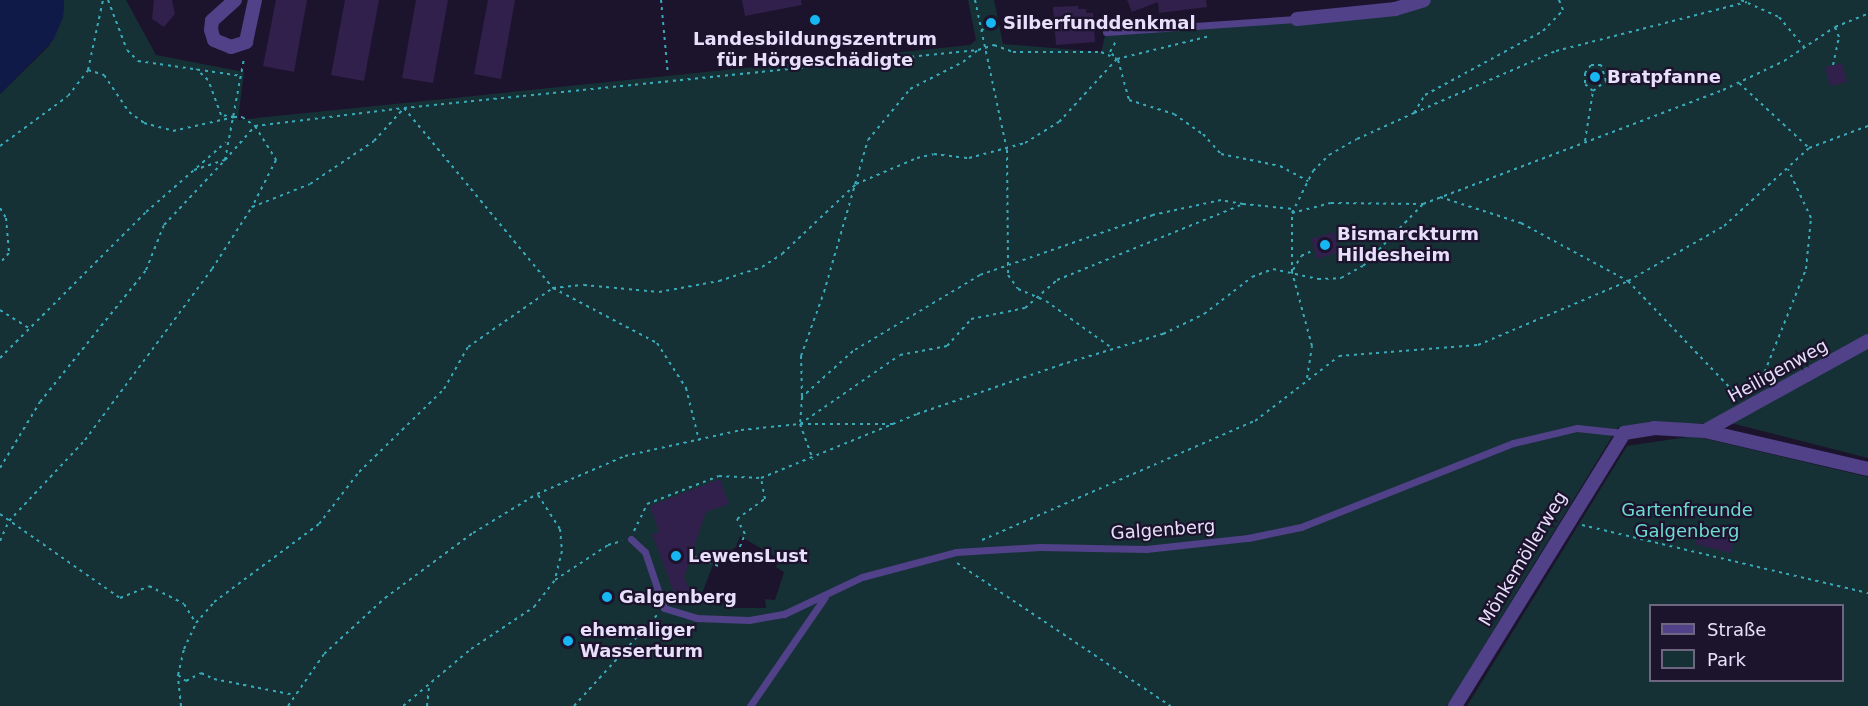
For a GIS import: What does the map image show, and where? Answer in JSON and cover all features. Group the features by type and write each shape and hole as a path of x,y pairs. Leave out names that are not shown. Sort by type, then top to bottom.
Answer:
{"street":[{"path":"235,0 212,21 211,30 214,40 221,46 238,47 246,42 255,0"},
{"path":"1297,19 1395,9 1424,0"},
{"name":"Heiligenweg","path":"1705,431 1750,409 1868,340"},
{"path":"1624,433 1654,428 1705,431 1868,469"},
{"name":"Mönkemöllerweg","path":"1455,706 1567,521 1624,433"}],"lane":[{"path":"1106,32 1297,19"},
{"name":"Galgenberg","path":"750,706 825,597 873,573 956,552 1040,547 1146,549 1248,538 1301,527 1513,442 1577,428 1624,433"},
{"path":"631,539 645,552 664,608 696,618 749,620 784,614 825,597"}],"path":[{"path":"0,146 68,96 88,70 103,0"},
{"path":"108,0 127,50 138,61 242,76"},
{"path":"661,0 668,75"},
{"path":"975,0 1006,150 1006,266 1018,289 1036,299 1046,301 1113,349"},
{"path":"1414,113 1425,94 1543,31 1563,10 1559,0"},
{"path":"1741,0 1779,17 1804,47"},
{"path":"1307,380 1312,346 1292,272 1292,213 1308,181 1329,155 1414,113 1556,51 1747,2"},
{"path":"1292,213 1331,203 1423,204 1738,82 1804,47 1835,27 1868,14"},
{"path":"981,32 989,24"},
{"path":"1833,65 1839,37 1835,27"},
{"path":"1106,32 1118,36 1110,52 1117,58 1129,100 1173,114 1203,134 1221,154 1280,166 1308,181"},
{"path":"813,460 800,424 801,356 868,140 877,125 910,89 963,62 978,50 994,45 1013,52 1101,52 1117,58 1221,33"},
{"path":"225,160 226,142 234,117 246,42"},
{"path":"0,468 40,402 146,270 164,225 255,126 404,108 978,50"},
{"path":"181,706 178,675 196,623 214,602 319,524 359,472 444,389 468,347 554,288 576,285 659,292 719,281 762,267 782,254 856,184 917,158 934,154 969,158 1006,150 1044,134 1059,122 1117,58"},
{"path":"1585,141 1593,91 1606,81 1601,65 1591,65 1585,73 1586,84 1593,91"},
{"path":"0,541 9,521 85,440 212,269 252,207 276,160 255,126 242,117 221,115 208,80 196,69"},
{"path":"88,70 104,75 129,112 159,130 173,131 234,117"},
{"path":"1738,82 1809,148"},
{"path":"252,207 310,184 374,141 404,108"},
{"path":"404,108 554,288 657,343 686,388 699,440"},
{"path":"1171,706 957,566 956,552 1033,515 1255,421 1339,356 1478,345 1628,281 1724,226 1809,148 1868,126"},
{"path":"0,358 194,170 226,142"},
{"path":"194,170 225,160"},
{"path":"1759,387 1806,269 1810,218 1788,168"},
{"path":"1440,197 1521,223 1628,281 1750,409"},
{"path":"802,397 854,351 980,275 1154,215 1221,200 1294,209"},
{"path":"800,424 900,355 947,346 970,319 1025,308 1057,280 1243,204"},
{"path":"403,706 429,688 471,650 534,607 555,580 608,545 631,539 647,504 719,476 761,478 813,460 895,424 1163,334 1204,314 1252,277 1273,269 1318,279 1341,278 1363,266 1423,204"},
{"path":"0,208 6,218 9,253 0,263"},
{"path":"1292,272 1301,256 1314,250"},
{"path":"0,310 30,329"},
{"path":"288,706 324,654 385,598 473,533 537,494 625,456 741,430 800,424 895,424"},
{"path":"737,554 745,534 737,519 765,499 761,478"},
{"path":"537,494 560,529 562,551 555,580"},
{"path":"0,514 120,598 149,586 184,604 196,623"},
{"path":"1567,521 1868,593"},
{"path":"694,557 719,566"},
{"path":"574,706 664,608"},
{"path":"178,675 186,681 201,673 213,679 294,695"},
{"path":"428,706 429,688"}],"green space":[{"name":"Galgenberg","path":"64,0 126,0 156,55 244,72 238,120 970,45 976,40 968,0 994,0 1003,44 1101,52 1106,32 1297,19 1424,0 1868,0 1868,458 1727,422 1618,427 1447,706 0,706 0,94 49,46 63,17","holes":["740,536 779,559 776,567 784,572 775,600 765,599 766,608 725,608 725,601 720,606 700,599 714,562 736,547"]},
{"name":"Gartenfreunde Galgenberg","path":"1694,436 1868,477 1868,706 1467,706 1627,446"}],"water":[{"path":"0,0 64,0 63,17 54,39 0,94"}],"building":[{"path":"154,0 172,0 175,14 164,27 152,19"},
{"path":"276,0 307,0 294,72 263,66"},
{"path":"345,0 379,0 364,81 331,75"},
{"path":"416,0 448,0 433,83 402,78"},
{"path":"488,0 515,0 501,79 474,74"},
{"path":"742,0 801,0 802,5 745,16"},
{"path":"1127,0 1206,0 1207,7 1159,13 1158,2 1132,12"},
{"path":"1078,6 1078,9 1086,9 1086,13 1093,13 1095,42 1056,45 1053,7"},
{"path":"1842,63 1847,82 1830,86 1825,67"},
{"name":"Bismarckturm Hildesheim","path":"1334,232 1340,252 1317,259 1311,239"},
{"name":"LewensLust","path":"720,479 729,504 706,512 684,578 695,599 679,606 652,534 659,532 650,506"},
{"path":"1700,526 1735,534 1731,553 1695,544"}],"place":[{"name":"Landesbildungszentrum für Hörgeschädigte","path":"815,20"},
{"name":"Silberfunddenkmal","path":"991,23"},
{"name":"Bratpfanne","path":"1595,77"},
{"name":"Bismarckturm Hildesheim","path":"1325,245"},
{"name":"LewensLust","path":"676,556"},
{"name":"Galgenberg","path":"607,597"},
{"name":"ehemaliger Wasserturm","path":"568,641"}]}
